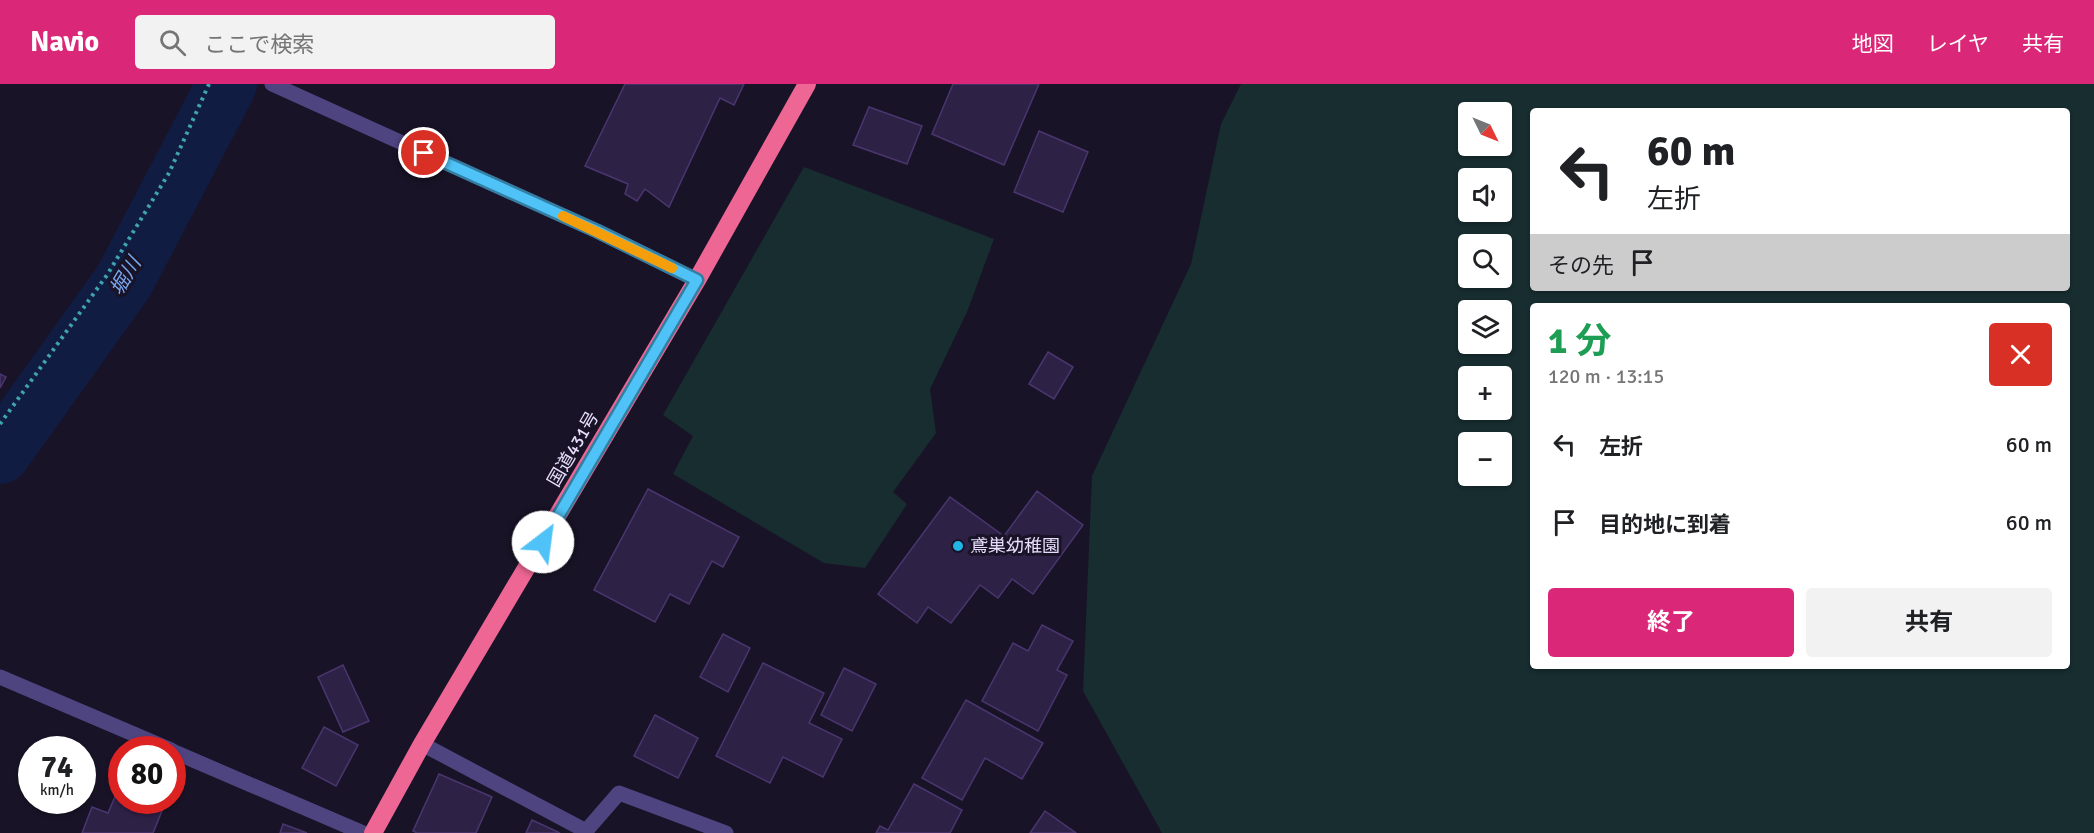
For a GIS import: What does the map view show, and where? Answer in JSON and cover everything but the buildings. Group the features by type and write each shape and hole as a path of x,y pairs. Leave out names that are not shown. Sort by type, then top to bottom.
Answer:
{"highway":[{"name":"国道431号","path":"373,833 422,744 697,280 807,84"}],"street":[{"path":"272,84 597,231 697,280"},
{"path":"0,677 139,736"},
{"path":"422,744 586,832 619,793 726,833"},
{"path":"186,756 363,833"}],"path":[{"path":"0,424 113,265 169,173 209,84"}],"green space":[{"path":"1241,84 2094,84 2094,833 1162,833 1083,691 1092,476 1191,264 1221,124"},
{"path":"804,167 994,239 967,312 930,389 936,433 893,492 907,504 865,568 824,563 673,474 693,436 663,415"}],"waterway":[{"name":"堀川","path":"0,454 124,281 227,84"}],"slow traffic":[{"path":"563,216 672,268"}],"place":[{"name":"鳶巣幼稚園","path":"958,546"}],"route":[{"path":"424,153 597,231 697,280 543,542"}]}
